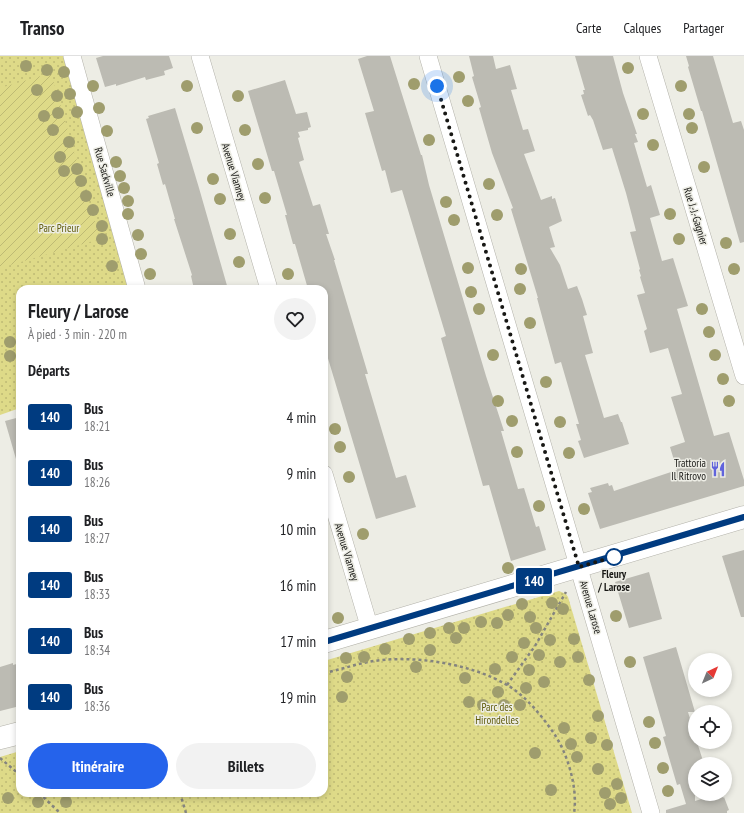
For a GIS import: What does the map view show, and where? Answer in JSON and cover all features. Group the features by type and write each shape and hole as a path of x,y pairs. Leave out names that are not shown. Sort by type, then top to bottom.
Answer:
{"street":[{"name":"Rue Sackville","path":"72,56 137,285"},
{"name":"Avenue Vianney","path":"200,56 268,285"},
{"name":"Avenue Larose","path":"428,56 651,813"},
{"name":"Rue J.-J.-Gagnier","path":"648,56 744,376"},
{"name":"Avenue Vianney","path":"328,487 370,629"},
{"path":"328,641 744,517"},
{"path":"0,738 16,733"}],"path":[{"path":"507,685 534,646 566,592"},
{"path":"328,672 382,660 432,661 470,670 507,685 532,706 548,724 557,738 564,753 572,778 574,813"},
{"path":"0,758 16,772"},
{"path":"43,797 60,813"},
{"path":"181,797 186,813"}],"green space":[{"name":"Parc Prieur","path":"0,56 72,56 136,285 16,285 16,409 0,415"},
{"path":"51,73 100,239 0,268 0,88"},
{"name":"Parc des Hirondelles","path":"559,591 566,594 632,813 0,813 0,757 16,752 16,797 328,797 328,660"}],"building":[{"path":"103,56 169,56 173,68 164,71 165,75 146,80 145,77 116,86 116,84 105,87 96,58"},
{"path":"367,56 390,56 422,155 429,185 504,431 501,431 518,489 524,488 536,527 539,526 546,550 511,561 489,485 483,486 441,338 446,336 402,190 391,193 385,170 382,171 365,113 374,111 358,59"},
{"path":"469,56 493,56 496,69 510,65 517,89 511,90 523,130 528,129 535,151 524,154 541,200 552,196 552,199 555,198 562,221 549,227 555,247 550,248 560,265 568,289 577,286 582,299 587,315 583,316 593,353 585,355 604,418 618,414 629,444 584,458 578,441 581,440 576,424 579,424 561,362 555,364 538,298 511,209 513,208 492,153 479,108 481,107 472,77 474,76"},
{"path":"575,56 613,56 623,93 637,134 635,134 638,142 634,143 647,187 651,185 660,215 650,218 662,261 673,258 688,306 677,309 714,436 729,432 744,480 744,486 600,529 588,493 592,492 590,488 608,483 609,486 612,485 614,491 677,470 670,447 685,442 671,397 682,394 668,348 650,353 644,331 647,329 637,295 645,293 630,232 636,231 626,193 612,148 603,150 593,120 590,115 588,116 581,95 584,94 583,90 585,90"},
{"path":"686,56 713,56 733,123 741,121 744,130 744,242 740,243"},
{"path":"285,80 296,114 307,112 311,127 308,128 308,130 298,132 300,137 298,138 304,160 299,162 313,206 320,204 329,234 326,234 368,374 365,374 396,478 406,475 416,507 376,519 328,358 328,285 307,285 295,244 293,244 285,215 287,215 274,171 272,171 248,91"},
{"path":"175,108 227,285 193,285 192,275 174,219 165,184 163,185 157,164 159,163 146,119 149,118 148,116"},
{"path":"16,418 16,459 5,421"},
{"path":"744,550 744,617 741,617 722,556"},
{"path":"649,572 662,619 629,628 615,582"},
{"path":"676,647 688,688 688,697 691,697 693,705 688,705 688,749 699,749 702,757 688,757 688,801 726,801 729,810 727,813 666,813 666,810 686,804 680,784 677,785 663,737 666,736 643,657"},
{"path":"13,663 13,665 16,664 16,707 0,711 0,667"}],"bus line":[{"name":"140","path":"328,641 744,517"}],"place":[{"name":"Trattoria Il Ritrovo","path":"718,469"},
{"name":"Fleury / Larose","path":"614,557"}],"route":[{"path":"437,86 579,567 616,556 614,557"}]}
